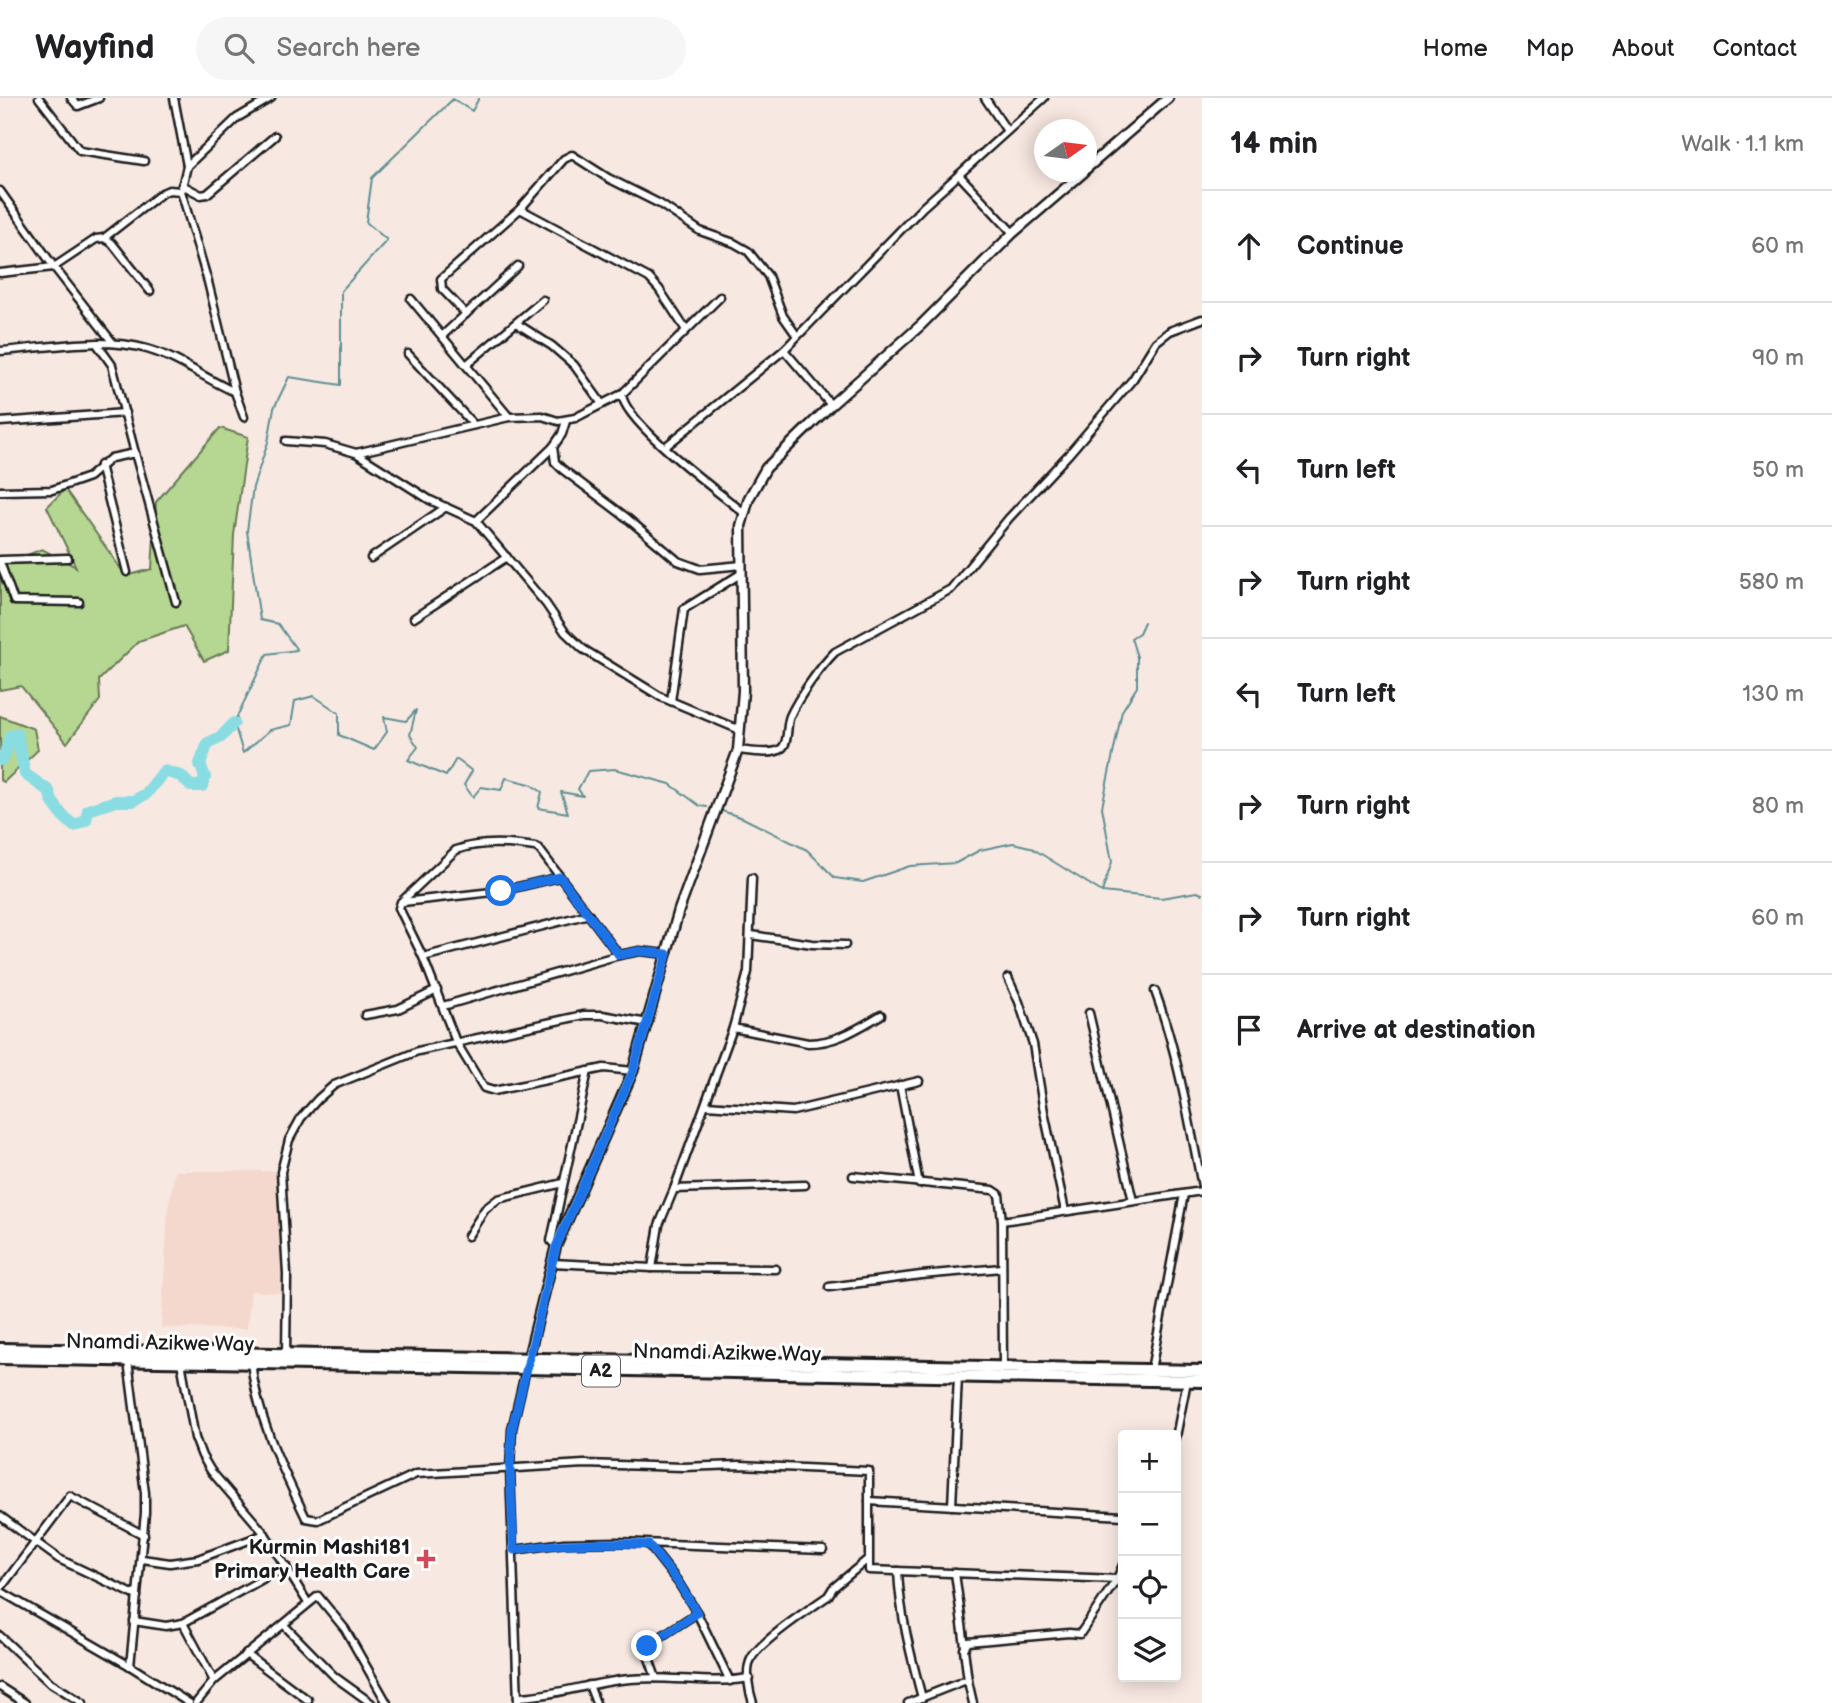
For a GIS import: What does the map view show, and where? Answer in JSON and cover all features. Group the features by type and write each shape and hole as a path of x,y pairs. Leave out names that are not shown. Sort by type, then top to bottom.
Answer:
{"highway":[{"name":"Nnamdi Azikwe Way","path":"0,1349 251,1359 1202,1371"},
{"name":"Nnamdi Azikwe Way","path":"0,1359 181,1362 286,1355 527,1364 1202,1381"}],"street":[{"path":"39,98 80,151 144,161"},
{"path":"71,98 78,106 99,98"},
{"path":"174,98 187,166 182,188 235,392 244,417"},
{"path":"187,166 237,118 271,98"},
{"path":"985,98 1007,131"},
{"path":"665,447 784,350 923,207 1044,98"},
{"path":"1097,160 1168,98"},
{"path":"0,273 54,267 96,239 104,238 169,190 182,188 201,195 207,194 275,136"},
{"path":"466,314 442,289 441,279 520,209 564,159 572,155 608,178 660,204 699,231 748,251 768,276 783,316 797,336"},
{"path":"959,175 1013,233"},
{"path":"748,1678 698,1681 656,1678 589,1685 522,1700 510,1469 512,1429 556,1247 633,1071 679,910 738,750 743,691 741,526 749,498 766,468 831,405 921,325 1013,233 1071,182"},
{"path":"0,191 113,343"},
{"path":"520,209 649,278 686,330"},
{"path":"104,238 112,243 150,291"},
{"path":"442,336 518,266"},
{"path":"356,453 509,417 542,416 566,421 622,394 720,297"},
{"path":"411,299 509,417"},
{"path":"466,365 543,300"},
{"path":"738,750 781,750 785,745 790,716 821,666 835,652 951,589 1009,518 1069,455 1133,379 1156,342 1170,331 1202,319"},
{"path":"516,323 552,346 574,365 602,404"},
{"path":"0,351 113,343 148,349 200,372 235,392"},
{"path":"97,344 112,365 176,602"},
{"path":"784,350 831,405"},
{"path":"408,354 474,425"},
{"path":"622,394 622,401 632,415 665,447 744,513"},
{"path":"0,422 125,413"},
{"path":"476,521 554,447 566,421"},
{"path":"286,441 325,444 356,453 430,500 476,521 575,641 650,690 740,730"},
{"path":"554,447 555,462 562,469 627,517 678,561 700,569 742,569"},
{"path":"0,491 52,490 89,477 111,458 135,453"},
{"path":"100,465 128,572"},
{"path":"371,558 446,507"},
{"path":"414,618 507,557"},
{"path":"68,558 0,561 14,601 79,602"},
{"path":"671,701 684,609 742,569"},
{"path":"619,955 535,847 494,844 456,850 401,902 399,908 423,957 456,1042 484,1088 489,1091 609,1068 633,1071"},
{"path":"401,902 501,891 560,877"},
{"path":"652,1268 659,1225 706,1105 733,1028 748,972 752,878"},
{"path":"423,957 589,914"},
{"path":"751,935 845,944"},
{"path":"443,1006 619,955 640,951 667,954"},
{"path":"1008,978 1019,1002 1032,1044 1065,1211"},
{"path":"365,1015 398,1009 437,990"},
{"path":"1002,1220 1184,1194 1202,1188 1179,1073 1155,991"},
{"path":"1089,1013 1133,1202"},
{"path":"286,1355 287,1274 281,1172 289,1140 301,1118 334,1085 418,1051 584,1015 601,1015 648,1023"},
{"path":"733,1028 818,1043 848,1034 881,1015"},
{"path":"556,1247 551,1241 588,1071"},
{"path":"706,1105 793,1111 919,1081"},
{"path":"900,1085 919,1184"},
{"path":"853,1176 993,1190 999,1194 1002,1220 1003,1368"},
{"path":"468,1236 485,1209 498,1199 563,1184"},
{"path":"674,1189 805,1185"},
{"path":"1152,1370 1184,1194"},
{"path":"552,1263 652,1268 776,1269"},
{"path":"829,1287 1002,1268"},
{"path":"251,1359 274,1451 306,1518 310,1520 318,1520 416,1474 584,1464 683,1468 740,1465 869,1471 869,1570 1117,1579"},
{"path":"128,1361 145,1493 142,1559 130,1666"},
{"path":"181,1362 195,1438 202,1457 265,1534 308,1603"},
{"path":"952,1506 958,1376"},
{"path":"1178,1430 1188,1381"},
{"path":"144,1535 70,1496 0,1590 189,1703"},
{"path":"869,1501 1118,1517"},
{"path":"0,1516 59,1559 137,1596"},
{"path":"142,1559 170,1563 198,1559 265,1534"},
{"path":"514,1550 564,1543 618,1542 823,1550"},
{"path":"649,1545 678,1582 697,1613 730,1681"},
{"path":"753,1703 748,1678 751,1659 772,1637 828,1595 868,1559"},
{"path":"134,1620 166,1626 183,1623 286,1566"},
{"path":"898,1572 899,1597 922,1698"},
{"path":"955,1573 968,1681 973,1701 962,1703"},
{"path":"965,1646 968,1642 1080,1634 1117,1579"},
{"path":"197,1703 214,1681 318,1596 345,1629 387,1703"},
{"path":"656,1678 645,1647 697,1613"},
{"path":"183,1623 214,1681"},
{"path":"284,1625 335,1677 371,1703"},
{"path":"0,1636 49,1682 83,1703"},
{"path":"246,1654 308,1700"},
{"path":"908,1703 968,1681"},
{"path":"589,1685 596,1703"},
{"path":"0,1687 25,1703"}],"shaded area":[{"path":"175,1171 277,1171 284,1252 281,1293 251,1291 247,1329 161,1328 168,1209"}],"green space":[{"path":"220,428 248,437 234,535 229,650 204,661 184,626 139,641 99,680 100,700 67,743 21,686 0,690 0,564 42,549 76,567 47,507 65,489 126,576 152,569 156,502"},
{"path":"0,716 34,729 38,750 4,782 0,780"}],"waterway":[{"path":"479,98 472,111 453,99 372,178 366,222 387,240 341,291 341,385 289,377 274,408 268,442 253,487 247,531 260,620 278,624 297,650 267,654 234,723 243,753 270,730 291,725 295,701 314,696 339,713 339,735 374,750 387,732 384,717 406,721 416,710 410,735 418,747 408,760 446,776 456,759 472,771 464,785 473,797 481,787 501,790 506,778 530,784 542,792 538,808 568,813 561,792 583,796 578,789 588,771 615,769 670,784 700,806 707,807"},
{"path":"1102,892 1112,862 1102,807 1122,711 1137,687 1137,657 1131,638 1139,633 1144,622"},
{"path":"0,760 4,757 10,736 17,734 25,774 49,791 52,801 74,826 86,820 88,810 116,801 133,801 146,794 164,771 181,776 191,786 202,786 205,777 200,764 208,743 221,737 234,723"},
{"path":"722,811 743,818 807,850 835,878 863,882 910,866 956,863 980,850 1013,843 1030,847 1102,892 1161,898 1197,892 1202,894"}],"place":[{"name":"Kurmin Mashi181 Primary Health Care","path":"426,1559"}],"route":[{"path":"501,891 560,877 619,955 640,951 667,954 633,1071 556,1247 512,1429 510,1469 514,1550 564,1543 618,1542 649,1545 678,1582 697,1613 647,1646"}]}
